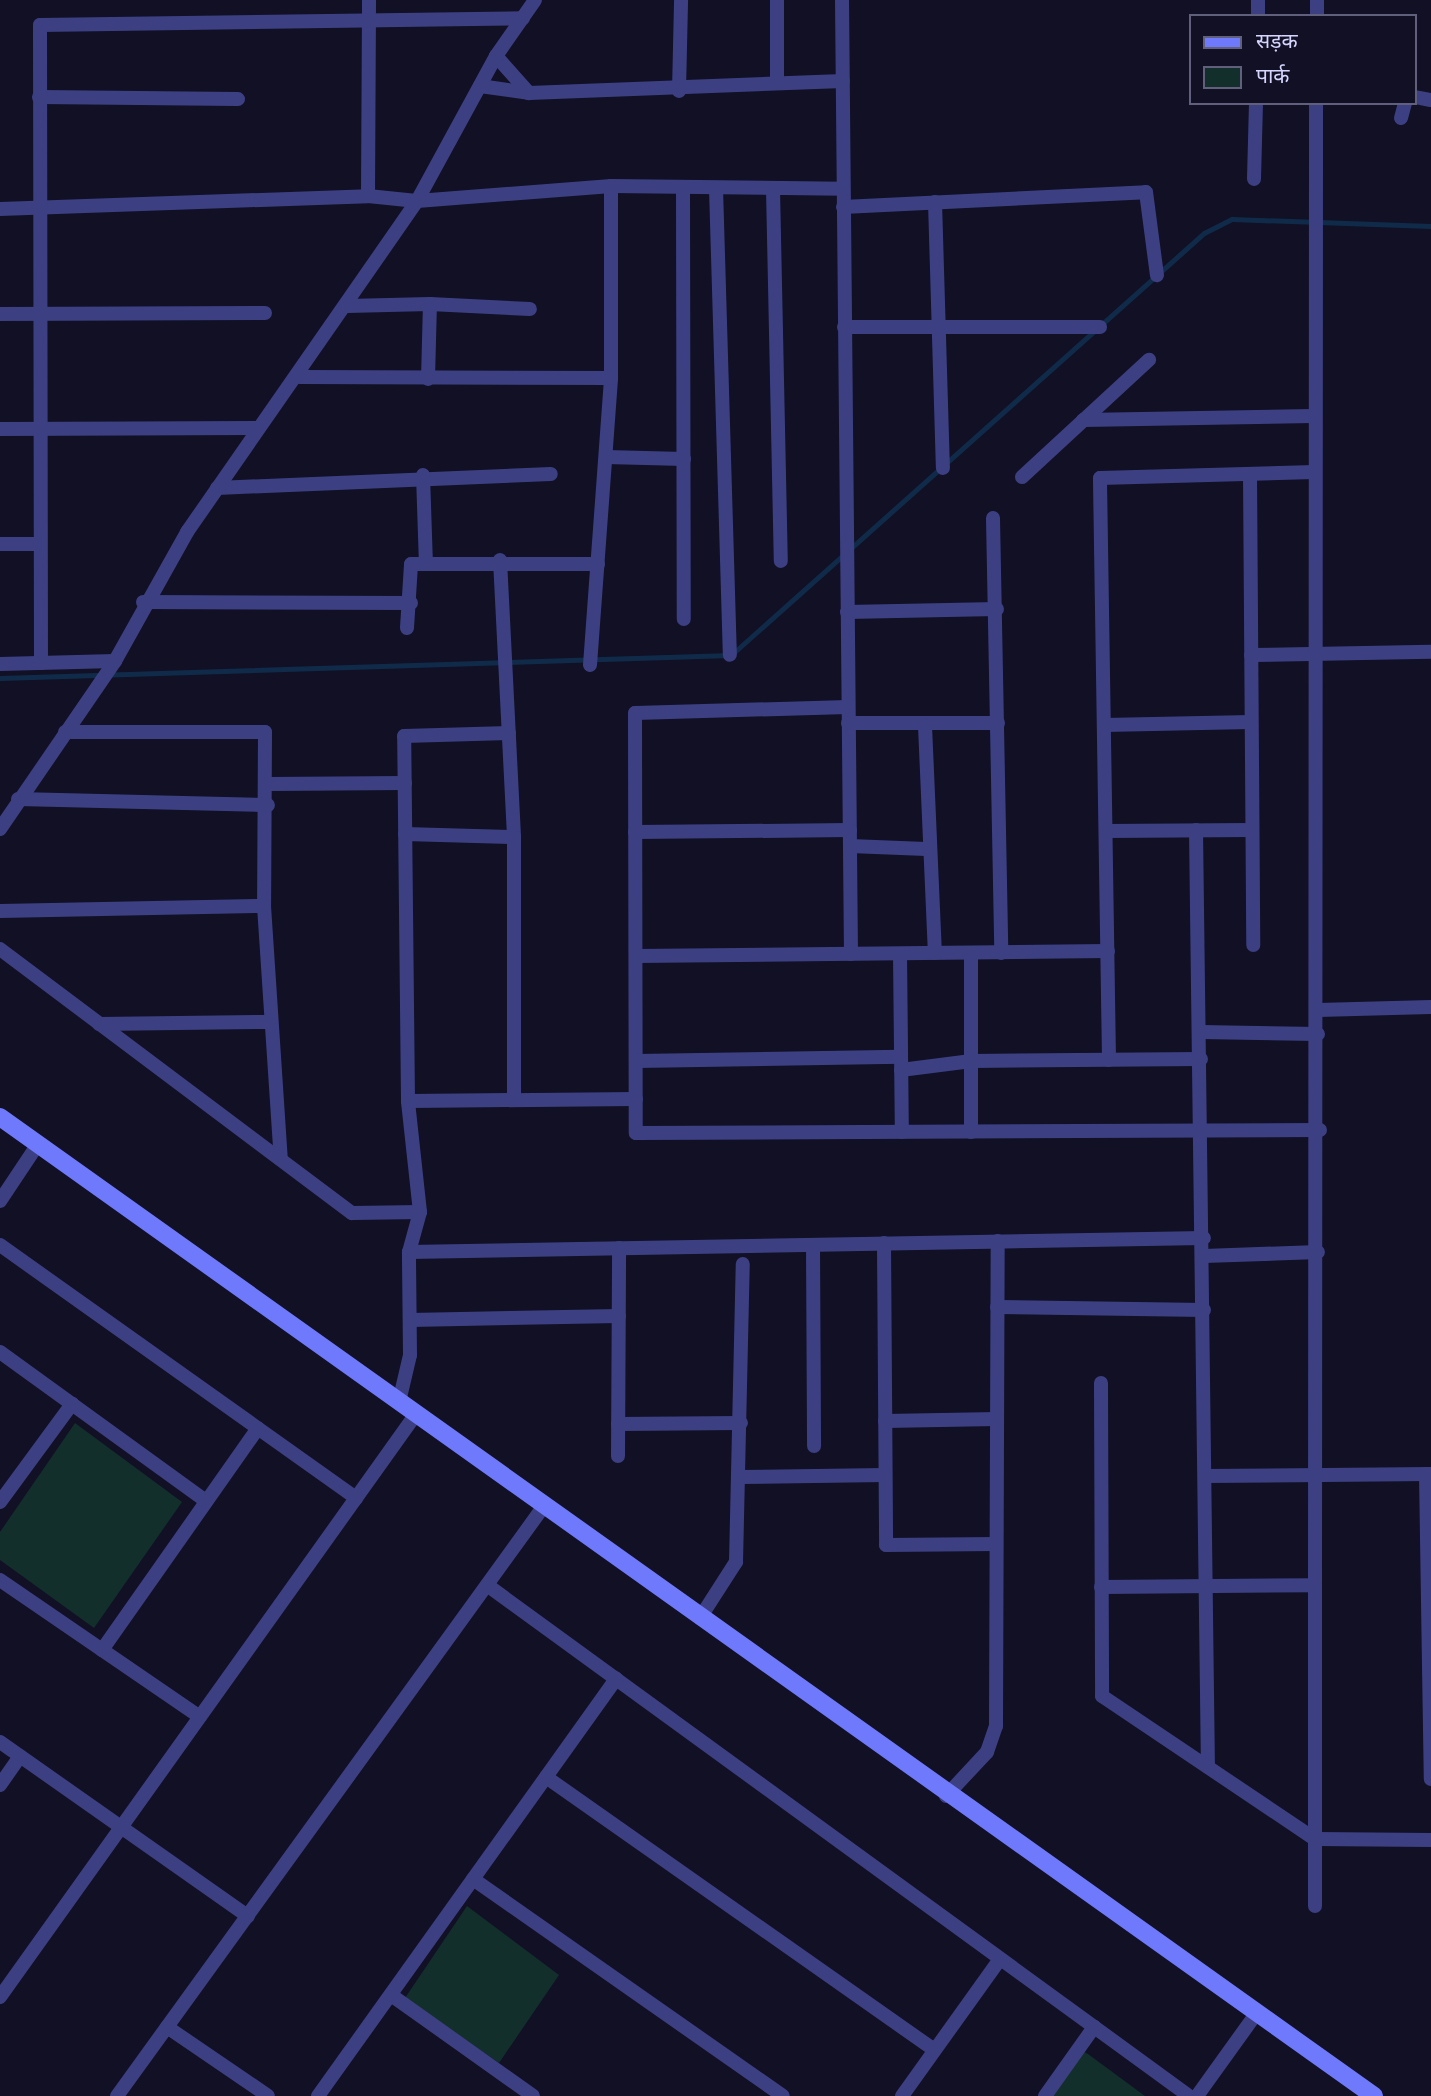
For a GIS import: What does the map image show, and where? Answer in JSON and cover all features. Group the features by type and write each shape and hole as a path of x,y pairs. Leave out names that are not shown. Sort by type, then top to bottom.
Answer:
{"street":[{"path":"368,196 369,0"},
{"path":"0,829 115,661 143,603 217,488 258,428 299,377 417,201 496,56 536,0"},
{"path":"679,91 681,0"},
{"path":"776,80 777,0"},
{"path":"842,0 851,954"},
{"path":"41,663 41,314 38,211 40,25 523,18"},
{"path":"496,56 529,93"},
{"path":"480,86 529,93 679,91 776,80 843,81"},
{"path":"39,97 238,99"},
{"path":"1254,178 1256,105"},
{"path":"1315,1906 1315,1475 1320,1130 1313,416 1316,105"},
{"path":"1401,118 1404,105"},
{"path":"0,209 38,211 368,196 417,201 611,186 843,190"},
{"path":"590,665 611,378 611,186"},
{"path":"683,187 684,619"},
{"path":"716,188 730,655"},
{"path":"773,189 780,561"},
{"path":"843,207 1146,192 1157,275"},
{"path":"935,202 943,468"},
{"path":"347,306 430,304 530,309"},
{"path":"428,379 430,304"},
{"path":"0,314 265,313"},
{"path":"844,327 1100,327"},
{"path":"1022,477 1149,360"},
{"path":"299,377 611,378"},
{"path":"1083,420 1313,416"},
{"path":"0,429 258,428"},
{"path":"606,457 684,459"},
{"path":"1109,1059 1100,478 1314,472"},
{"path":"217,488 423,475 551,474"},
{"path":"1250,474 1253,945"},
{"path":"423,475 426,564"},
{"path":"993,518 1001,953"},
{"path":"0,544 40,544"},
{"path":"407,628 411,603 411,564 500,561 598,564"},
{"path":"500,561 514,838 514,1100"},
{"path":"143,603 411,603"},
{"path":"847,612 996,609"},
{"path":"1251,655 1431,652"},
{"path":"0,664 115,661"},
{"path":"848,707 635,713 636,1133 1320,1130"},
{"path":"1104,725 1251,722"},
{"path":"848,723 925,726 998,723"},
{"path":"925,726 926,849 934,953"},
{"path":"65,732 265,732 268,805 264,906 269,1022 281,1159"},
{"path":"399,1402 410,1355 409,1252 421,1212 408,1101 404,736 509,733"},
{"path":"268,784 405,783"},
{"path":"18,799 268,805"},
{"path":"635,832 849,830"},
{"path":"1196,830 1203,1131 1208,1767"},
{"path":"1106,831 1252,830"},
{"path":"405,834 514,838"},
{"path":"850,846 926,849"},
{"path":"0,911 264,906"},
{"path":"0,949 352,1213 421,1212"},
{"path":"636,956 1108,951"},
{"path":"971,953 971,1132"},
{"path":"900,954 902,1132"},
{"path":"1318,1010 1431,1007"},
{"path":"99,1024 269,1022"},
{"path":"1201,1032 1318,1034"},
{"path":"636,1061 901,1063 1201,1059"},
{"path":"408,1101 636,1099"},
{"path":"0,1117 946,1796 1374,2096"},
{"path":"0,1201 38,1144"},
{"path":"409,1252 1204,1238"},
{"path":"946,1796 987,1752 996,1726 998,1241"},
{"path":"884,1243 886,1545 996,1544"},
{"path":"0,1245 356,1498"},
{"path":"813,1245 814,1446"},
{"path":"618,1456 619,1248"},
{"path":"1204,1256 1318,1252"},
{"path":"700,1618 736,1562 743,1264"},
{"path":"997,1307 1204,1310"},
{"path":"410,1320 619,1316"},
{"path":"0,1352 206,1501"},
{"path":"1101,1383 1102,1696 1315,1839 1431,1840"},
{"path":"0,1502 72,1404"},
{"path":"0,1997 416,1414"},
{"path":"885,1421 997,1419"},
{"path":"618,1424 741,1423"},
{"path":"102,1650 258,1428"},
{"path":"1206,1476 1429,1474 1431,1779"},
{"path":"739,1477 885,1475"},
{"path":"117,2096 544,1506"},
{"path":"0,1580 200,1717"},
{"path":"487,1585 1189,2096"},
{"path":"1101,1587 1315,1585"},
{"path":"318,2096 616,1679"},
{"path":"0,1742 248,1916"},
{"path":"0,1784 20,1756"},
{"path":"546,1777 934,2050"},
{"path":"473,1879 783,2096"},
{"path":"902,2096 1000,1959"},
{"path":"391,1995 533,2096"},
{"path":"1197,2096 1256,2014"},
{"path":"167,2026 268,2096"},
{"path":"1045,2096 1094,2027"}],"green space":[{"path":"75,1423 182,1502 94,1628 0,1560 0,1532"},
{"path":"467,1906 559,1975 499,2063 405,1998"},
{"path":"1080,2050 1088,2054 1145,2096 1050,2096"}],"waterway":[{"path":"0,678 731,655 1204,233 1232,219 1431,226"}]}
